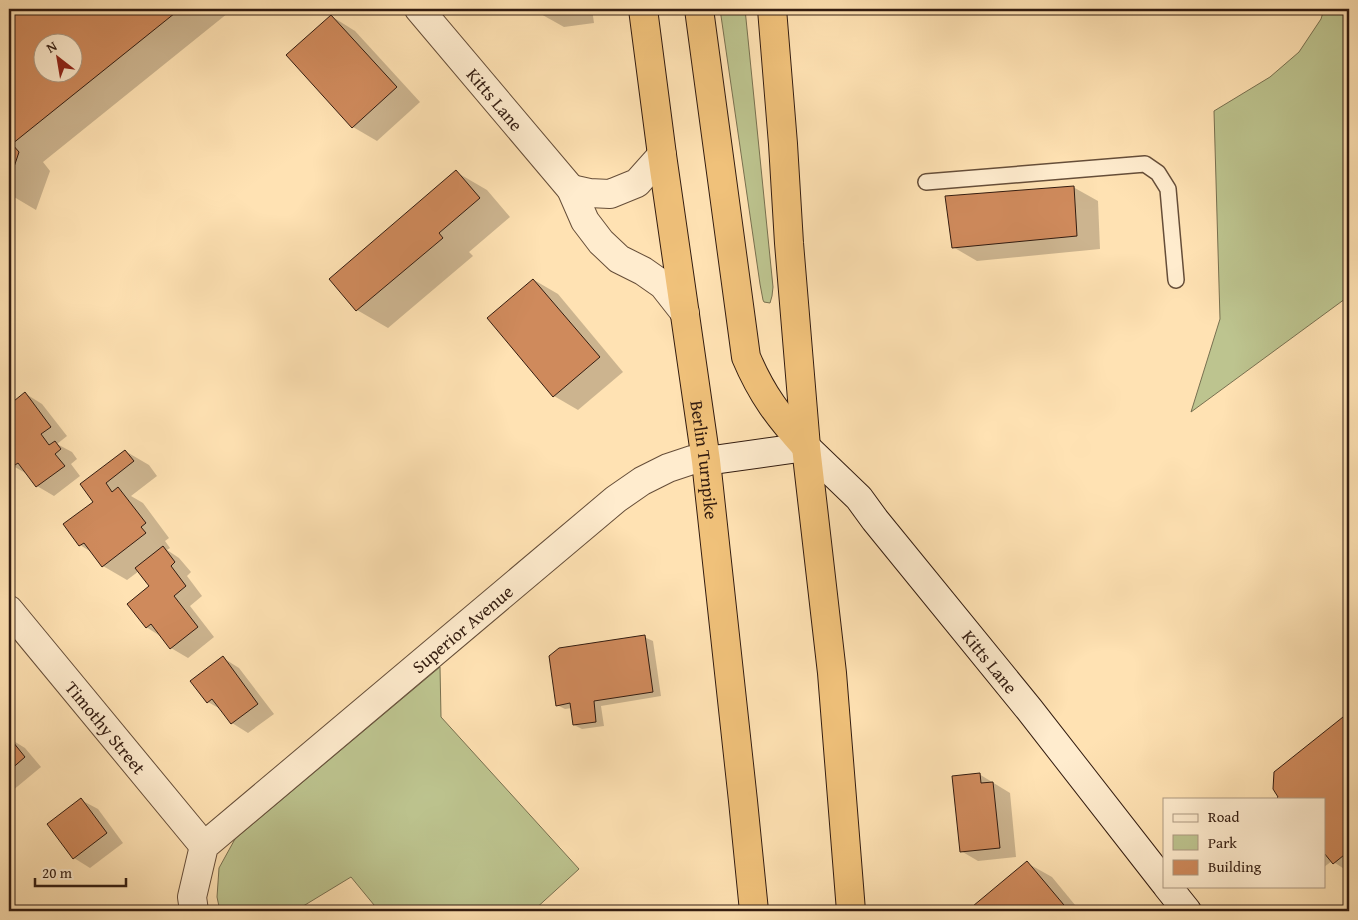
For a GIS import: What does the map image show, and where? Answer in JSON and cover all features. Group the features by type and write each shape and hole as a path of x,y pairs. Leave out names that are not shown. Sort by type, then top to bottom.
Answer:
{"highway":[{"name":"Berlin Turnpike","path":"643,9 706,461 754,911"},
{"path":"698,9 746,357 755,378 769,402 806,447"},
{"path":"772,9 806,447 832,673 851,911"}],"street":[{"name":"Kitts Lane","path":"419,9 571,189 586,221 601,242 619,259 643,271 663,285 684,313"},
{"path":"571,189 589,193 610,194 637,183 662,155"},
{"name":"Kitts Lane","path":"806,447 859,498 1030,709 1163,881"},
{"name":"Superior Avenue","path":"204,846 616,499 642,481 668,468 692,460 706,461 806,447"},
{"name":"Timothy Street","path":"9,610 204,846"},
{"path":"194,911 192,897 204,846"},
{"path":"1169,888 1187,911"}],"lane":[{"path":"926,182 1145,164 1158,174 1168,189 1176,280"}],"green space":[{"path":"720,9 745,9 773,287 770,303 764,302 760,284"},
{"path":"1324,9 1349,9 1349,296 1191,412 1220,319 1214,111 1270,77 1299,52 1321,19"},
{"path":"440,667 441,717 579,869 533,911 379,911 351,877 298,911 220,911 217,897 219,868 235,839"}],"building":[{"path":"9,9 180,9 12,144 19,152 9,182"},
{"path":"534,9 570,9 539,14"},
{"path":"331,15 397,87 352,128 286,55"},
{"path":"456,170 480,198 439,233 443,238 356,311 329,279"},
{"path":"1074,186 1077,236 952,248 945,196"},
{"path":"533,279 600,357 553,397 487,318"},
{"path":"25,392 51,427 41,434 49,445 55,441 61,449 55,454 65,466 36,487 18,463 12,467 9,462 9,436 11,434 9,432 9,405"},
{"path":"125,450 134,461 106,483 112,492 118,487 146,523 141,527 146,533 102,567 84,543 79,546 63,524 93,502 80,484"},
{"path":"163,546 175,562 171,566 186,586 174,596 198,627 170,649 151,624 146,628 127,604 149,586 135,568"},
{"path":"645,635 653,692 594,701 596,722 573,725 570,703 556,706 549,656 559,648"},
{"path":"223,656 258,704 231,724 212,699 207,703 190,681"},
{"path":"1343,717 1349,724 1349,851 1333,864 1326,855 1326,798 1277,798 1273,789 1274,772"},
{"path":"9,737 25,757 9,771"},
{"path":"980,773 981,783 993,782 1000,848 960,852 952,776"},
{"path":"81,798 107,833 73,859 47,824"},
{"path":"1027,861 1069,911 967,911"}]}
